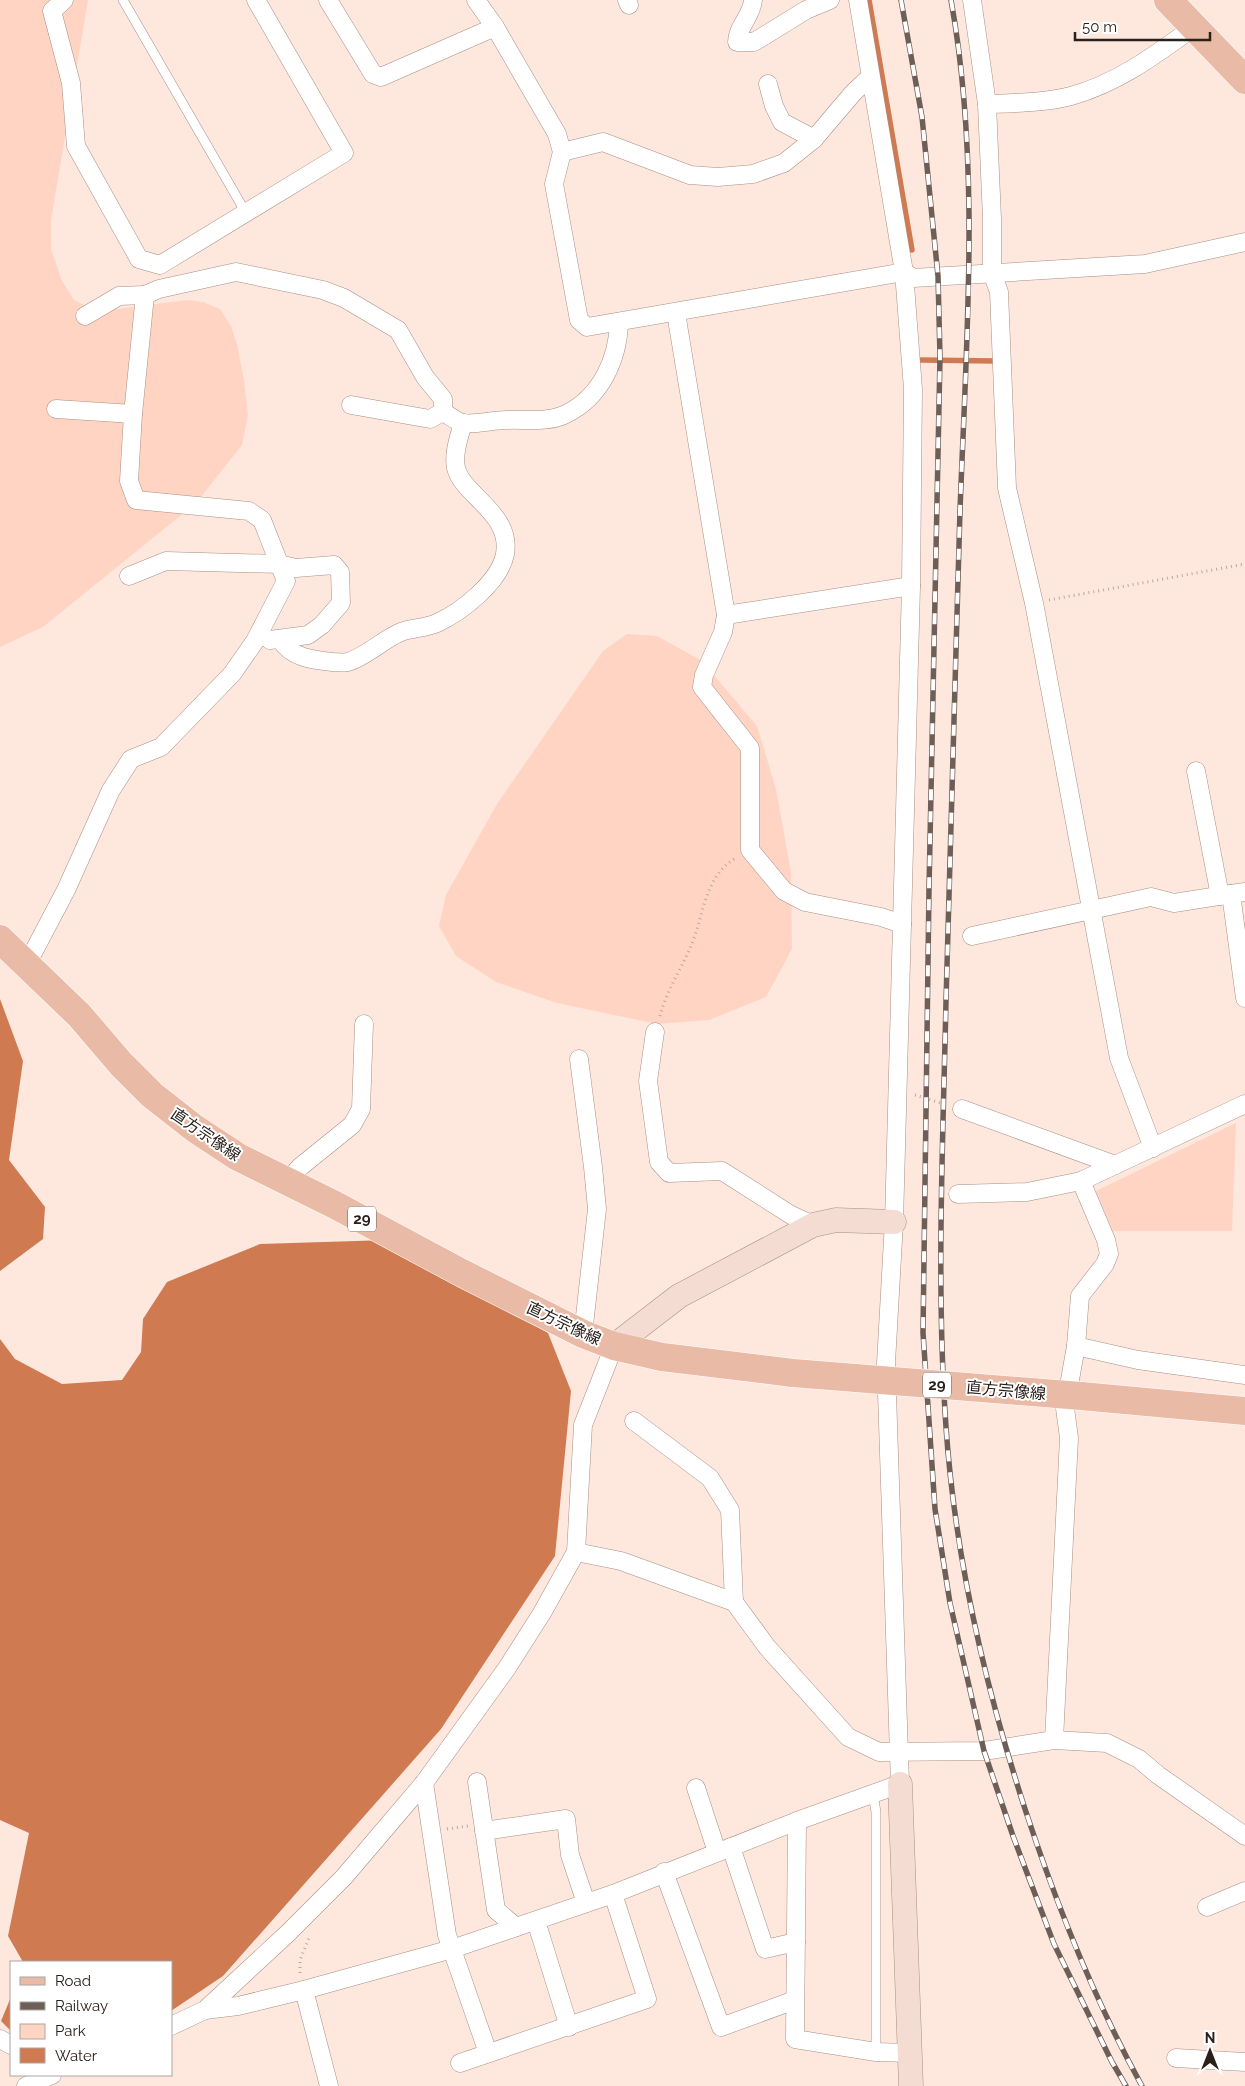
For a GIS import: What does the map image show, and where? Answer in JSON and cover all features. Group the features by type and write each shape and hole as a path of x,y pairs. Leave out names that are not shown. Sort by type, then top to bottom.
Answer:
{"main road":[{"path":"1168,0 1245,80"},
{"name":"直方宗像線","path":"0,939 11,948 26,966 79,1014 121,1064 152,1096 194,1128 238,1157 583,1334 614,1346 662,1358 793,1373 1245,1411"}],"street":[{"path":"64,0 52,11 71,83 76,146 139,259 160,265 344,153 256,0"},
{"path":"328,0 373,74 381,76 495,27"},
{"path":"476,0 495,27 557,134 562,152 554,184 579,320 587,327 904,272 913,278 1145,264 1245,242"},
{"path":"753,0 752,6 737,36 737,42 754,42 806,10 830,0"},
{"path":"858,0 904,272 913,389 911,586 898,1090 894,1222 886,1363 888,1467 911,2086"},
{"path":"972,0 987,104 992,219 992,273 999,292 1007,488 1034,603 1119,1058 1153,1148"},
{"path":"987,104 1034,102 1070,96 1103,85 1139,67 1194,27"},
{"path":"562,152 603,142 690,175 718,178 753,174 784,163 814,139 870,76"},
{"path":"768,84 774,106 782,122 814,139"},
{"path":"85,316 119,296 145,296 159,289 236,272 323,290 344,298 398,330 425,377 443,398 443,412"},
{"path":"26,966 66,890 111,790 131,758 161,748 232,674 255,641 286,581 262,520 249,511 136,500 129,481 133,414 145,296"},
{"path":"676,313 726,614 723,632 704,675 702,687 750,748 750,850 784,891 804,902 881,916 902,924"},
{"path":"443,412 463,423 507,420 529,421 566,415 591,396 608,372 618,342 619,322"},
{"path":"351,405 430,418 443,412"},
{"path":"56,409 133,414"},
{"path":"280,639 284,645 301,657 319,661 346,663 362,656 375,646 401,632 436,624 468,605 484,589 499,568 505,554 504,539 501,528 488,506 461,479 456,467 458,442 463,423"},
{"path":"129,576 166,561 279,564 296,568 334,565 340,572 341,604 322,625 308,635 255,641"},
{"path":"726,614 911,586"},
{"path":"1196,771 1232,894 1245,998"},
{"path":"972,936 1150,897 1174,903 1232,894"},
{"path":"287,1181 300,1167 352,1125 361,1109 364,1024"},
{"path":"655,1032 648,1081 659,1162 668,1173 722,1171 791,1215 813,1225"},
{"path":"579,1059 594,1168 597,1209 583,1334"},
{"path":"958,1194 1026,1192 1060,1187 1081,1181 1245,1104"},
{"path":"962,1109 1115,1165"},
{"path":"1054,1740 1069,1438 1065,1408 1076,1346 1080,1296 1105,1264 1109,1254 1106,1240 1081,1181"},
{"path":"172,2026 205,2010 344,1877 424,1783 507,1668 542,1613 576,1552 583,1425 614,1346 679,1296 813,1225 836,1220 894,1222"},
{"path":"1076,1346 1138,1360 1245,1375"},
{"path":"634,1421 710,1478 730,1510 734,1602 767,1647 848,1737 879,1752 900,1754 984,1751 1054,1740 1107,1743 1139,1759 1158,1775 1245,1836"},
{"path":"576,1552 621,1561 734,1602"},
{"path":"477,1782 496,1910 516,1927"},
{"path":"424,1783 447,1935 488,2053"},
{"path":"205,2010 238,2006 304,1990 452,1949 613,1894 664,1872 796,1821 900,1784"},
{"path":"696,1788 765,1949 796,1942"},
{"path":"484,1827 566,1819 570,1855 586,1903"},
{"path":"796,1821 794,2039 876,2052 910,2053"},
{"path":"664,1872 721,2027 795,2000"},
{"path":"1207,1906 1245,1891"},
{"path":"460,2063 647,1998 613,1894"},
{"path":"536,1921 568,2027"},
{"path":"304,1990 329,2086"},
{"path":"1176,2058 1245,2062"}],"lane":[{"path":"123,0 246,213"},
{"path":"873,1794 876,1812 876,2052"}],"path":[{"path":"1034,603 1245,564"},
{"path":"655,1032 663,1004 692,944 702,909 714,880 731,861 750,850"},
{"path":"898,1090 962,1109"},
{"path":"431,1832 484,1827"},
{"path":"304,1990 299,1981 300,1960 314,1926 312,1909"}],"green space":[{"path":"0,0 88,0 51,220 51,249 62,281 74,300 90,308 109,310 187,300 203,302 220,309 231,326 237,345 248,415 242,445 196,503 43,627 0,647"},
{"path":"627,634 657,636 702,661 757,726 776,789 791,873 792,949 766,997 709,1020 657,1024 557,1003 496,982 456,956 439,926 446,895 497,804 603,651"},
{"path":"1236,1123 1232,1231 1113,1231 1096,1191"}],"water":[{"path":"0,999 23,1061 9,1160 45,1207 43,1239 0,1271"},
{"path":"388,1240 455,1274 548,1333 571,1391 555,1556 441,1729 223,1976 172,2010 172,1961 22,1961 8,1936 29,1833 0,1820 0,1339 15,1359 62,1384 122,1380 141,1352 143,1319 167,1282 260,1244"},
{"path":"10,1999 10,2030 1,2021"}],"waterway":[{"path":"869,0 912,250"},
{"path":"921,360 995,361 998,365"}],"railway":[{"path":"901,0 922,117 938,276 940,357 929,889 923,1333 935,1509 950,1603 984,1751 1013,1836 1054,1944 1112,2062 1126,2086"},
{"path":"951,0 960,62 966,126 969,254 958,572 941,1214 941,1320 950,1476 964,1573 974,1622 997,1718 1011,1765 1038,1847 1078,1952 1108,2020 1142,2086"}]}
